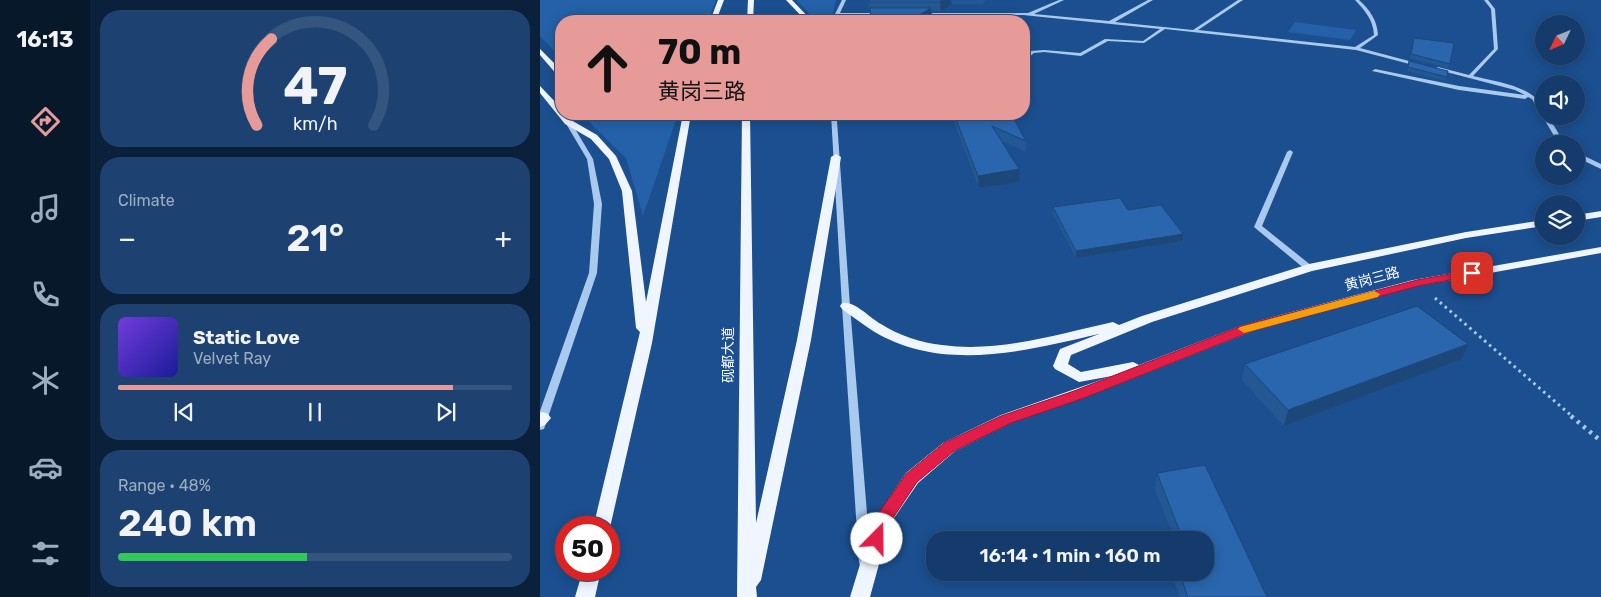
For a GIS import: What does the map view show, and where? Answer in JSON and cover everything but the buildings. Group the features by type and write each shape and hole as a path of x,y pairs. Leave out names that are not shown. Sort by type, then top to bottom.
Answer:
{"main road":[{"path":"715,15 721,0"},
{"path":"750,15 751,0"},
{"path":"789,0 803,15"},
{"path":"540,51 555,67"},
{"path":"540,88 555,106"},
{"path":"605,516 645,343 686,120"},
{"name":"砚都大道","path":"746,120 747,597"},
{"path":"568,122 594,137 613,158 627,191 645,343"},
{"path":"747,597 804,340 836,157"},
{"path":"1585,217 1601,214"},
{"name":"黄岗三路","path":"1147,319 1309,268 1466,235 1535,224"},
{"name":"黄岗三路","path":"1158,363 1248,328 1417,283 1601,250"},
{"path":"846,306 868,324 892,337 928,347 961,353 989,352 1147,319"},
{"path":"1147,319 1065,352 1060,366 1079,377 1158,363"},
{"path":"860,597 882,522 912,478 949,447 1006,419 1079,394 1158,363"},
{"path":"585,597 589,581"}],"street":[{"path":"844,0 837,14 886,14"},
{"path":"1111,22 1151,0"},
{"path":"1356,49 1376,35 1376,22 1368,10 1357,0"},
{"path":"1470,77 1496,49 1493,9 1486,0"},
{"path":"1194,30 1240,1"},
{"path":"915,14 1029,14 1194,30 1356,49 1516,89 1534,98"},
{"path":"1030,54 1033,52 1044,51 1081,55 1107,40 1144,42 1164,28"},
{"path":"1375,71 1459,88 1534,98"},
{"path":"835,120 846,306 866,572 866,597"},
{"path":"541,421 593,273 598,204 590,160 568,122"},
{"path":"1290,152 1258,226 1309,268"},
{"path":"1585,159 1601,167"}],"lane":[{"path":"1029,14 1062,0"},
{"path":"1226,0 1240,1"}],"path":[{"path":"1417,283 1601,441"}],"shaded area":[{"path":"540,0 716,0 710,15 555,15 555,52 540,36"},
{"path":"797,0 836,0 832,15 811,15"},
{"path":"1295,22 1356,30 1350,40 1288,32"},
{"path":"587,120 676,120 643,216 626,158"}],"slow traffic":[{"path":"1244,329 1374,294"}],"route":[{"path":"877,539 882,522 912,478 949,447 1006,419 1079,394 1248,328 1417,283 1472,273"}]}
